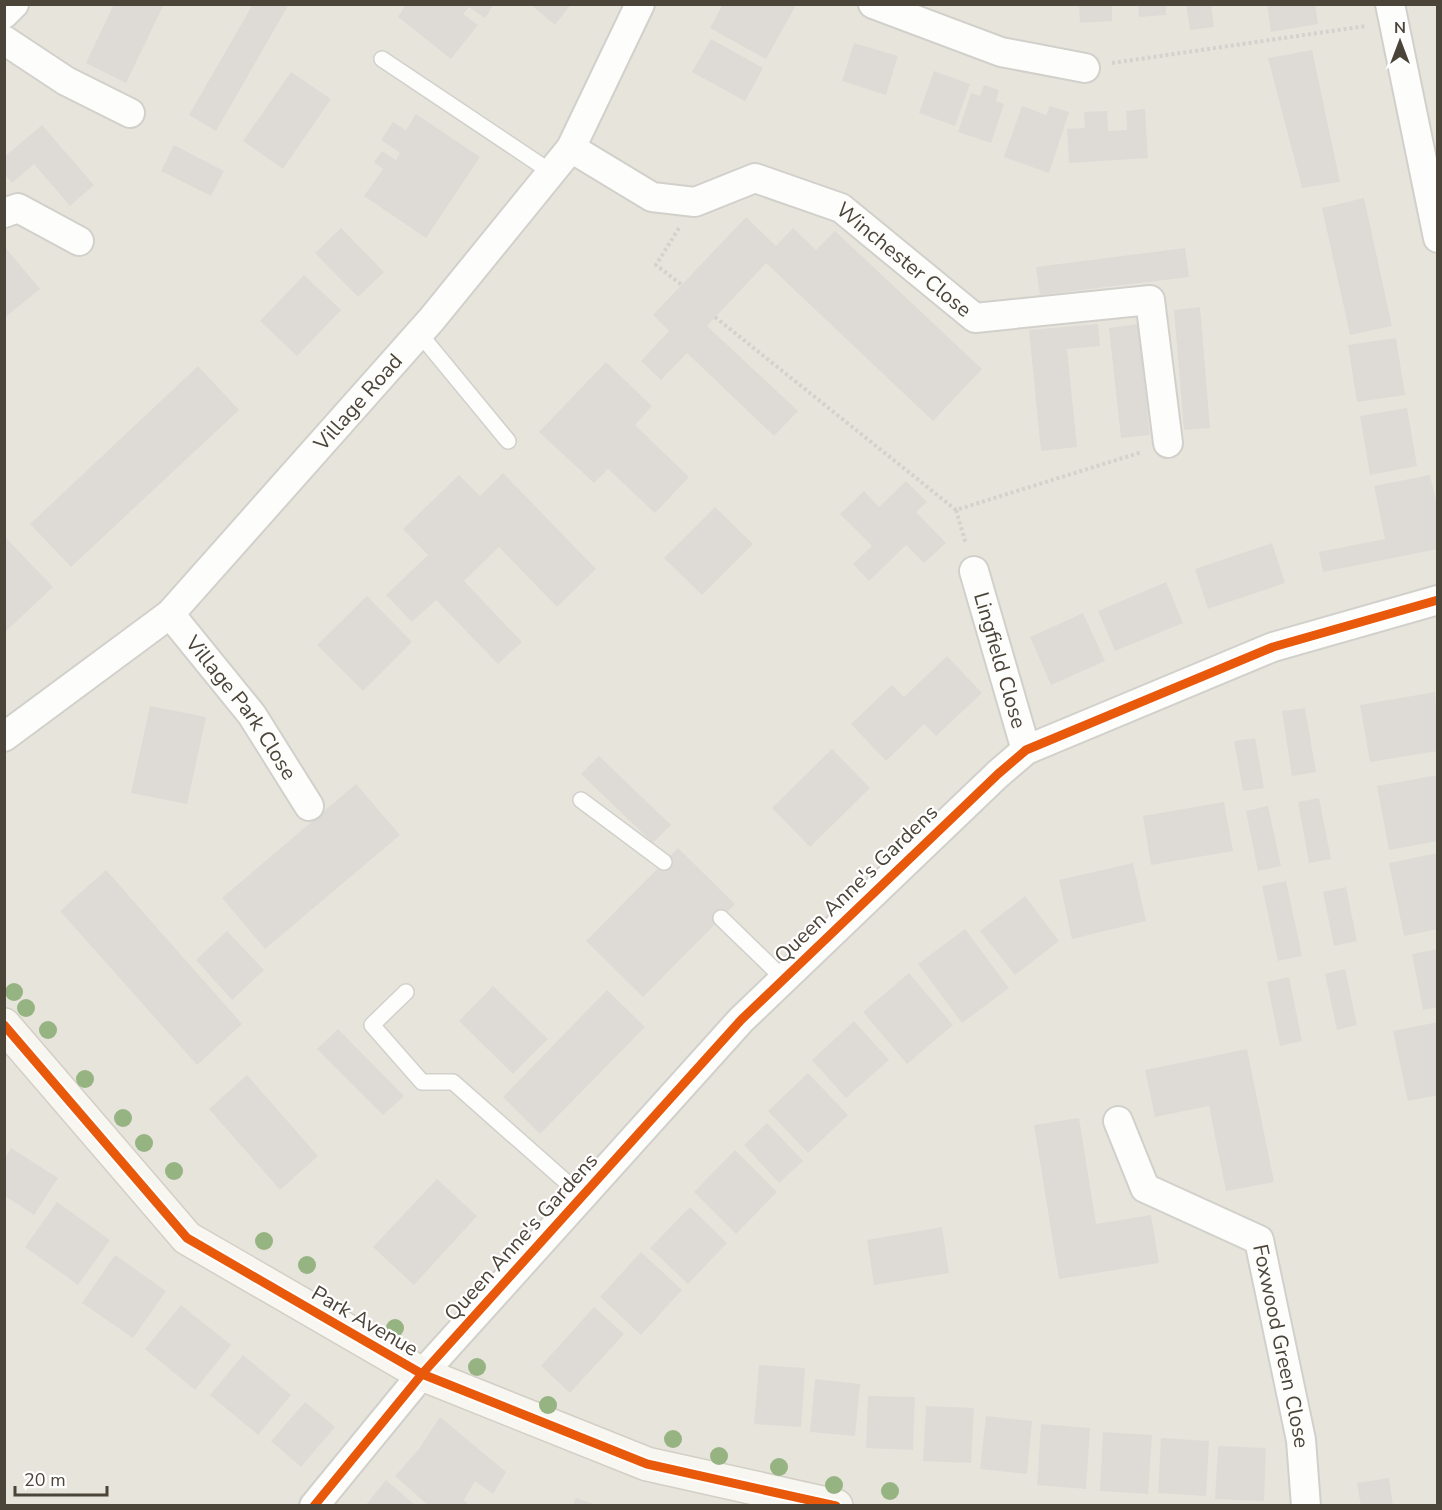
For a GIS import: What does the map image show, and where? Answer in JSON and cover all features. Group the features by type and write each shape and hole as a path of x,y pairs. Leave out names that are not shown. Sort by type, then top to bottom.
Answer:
{"street":[{"path":"4,14 14,4"},
{"name":"Village Road","path":"4,737 170,614 419,333 571,148 640,4"},
{"path":"873,4 1001,52 1085,68"},
{"path":"1392,13 1437,238"},
{"path":"4,40 66,81 130,113"},
{"name":"Winchester Close","path":"571,148 652,197 696,202 754,178 841,208 975,318 1150,300 1168,443"},
{"path":"4,213 18,208 79,241"},
{"name":"Lingfield Close","path":"974,571 1026,750"},
{"name":"Queen Anne's Gardens","path":"314,1506 422,1374 741,1020 998,774 1026,750 1273,647 1437,600"},
{"name":"Village Park Close","path":"170,614 252,715 309,806"},
{"name":"Park Avenue","path":"4,1025 187,1238 422,1374 647,1464 836,1506"},
{"name":"Foxwood Green Close","path":"1118,1121 1145,1188 1259,1240 1301,1440 1306,1506"}],"lane":[{"path":"382,59 551,172"},
{"path":"419,333 508,441"},
{"path":"581,800 664,862"},
{"path":"721,918 784,978"},
{"path":"406,992 372,1025 422,1082 453,1082 582,1196"}],"path":[{"path":"1085,68 1392,13"},
{"path":"682,285 656,266 696,202"},
{"path":"715,317 956,510 974,571"},
{"path":"956,510 1168,443"}],"shaded area":[{"path":"5,5 1437,5 1437,1505 5,1505"}],"building":[{"path":"114,4 164,4 126,83 86,63"},
{"path":"253,4 289,4 216,131 189,115"},
{"path":"406,4 494,4 485,18 469,7 463,14 478,25 451,59 398,17"},
{"path":"530,4 571,4 555,25"},
{"path":"723,4 789,4 795,7 766,59 710,28"},
{"path":"1079,4 1112,4 1112,21 1080,23"},
{"path":"1138,4 1166,4 1166,15 1139,17"},
{"path":"1186,4 1211,4 1214,27 1190,30"},
{"path":"1267,4 1315,4 1318,24 1271,32"},
{"path":"711,39 763,68 745,101 692,72"},
{"path":"854,43 898,56 886,95 842,81"},
{"path":"1312,50 1340,182 1302,188 1268,58"},
{"path":"934,71 970,84 955,126 919,113"},
{"path":"291,72 331,99 283,169 243,141"},
{"path":"984,85 999,90 996,101 1004,104 991,143 958,132 971,93 980,96"},
{"path":"1022,106 1046,115 1050,106 1069,112 1049,173 1004,157"},
{"path":"1145,109 1148,158 1069,163 1067,129 1085,128 1084,112 1107,111 1108,131 1127,130 1126,111"},
{"path":"416,114 480,157 426,238 364,196 383,169 374,162 382,151 396,160 400,153 381,140 393,122 406,130"},
{"path":"42,125 94,185 70,206 34,164 12,183 4,174 4,157"},
{"path":"174,145 224,171 211,196 161,171"},
{"path":"1364,198 1392,326 1350,335 1322,208"},
{"path":"746,217 776,246 793,228 816,250 835,231 982,369 933,421 766,263 707,326 798,411 774,436 687,353 661,380 641,361 669,331 653,315"},
{"path":"341,228 384,272 358,297 315,253"},
{"path":"4,246 40,289 4,318"},
{"path":"1185,248 1189,277 1040,295 1036,267"},
{"path":"304,275 341,310 297,356 260,321"},
{"path":"1200,307 1210,428 1184,430 1174,310"},
{"path":"1098,324 1100,346 1067,349 1077,447 1041,451 1029,330"},
{"path":"1138,324 1150,435 1121,438 1109,328"},
{"path":"1396,338 1405,395 1357,402 1348,345"},
{"path":"606,362 652,406 635,425 689,477 655,513 608,469 594,483 539,432"},
{"path":"198,366 239,410 71,567 30,524"},
{"path":"1407,408 1417,466 1370,475 1360,416"},
{"path":"503,473 596,569 557,607 499,547 464,581 522,642 498,664 436,600 412,622 386,595 428,555 403,529 459,475 480,496"},
{"path":"1430,475 1438,510 1438,549 1323,572 1319,552 1385,539 1374,486"},
{"path":"906,481 927,502 916,512 946,543 924,563 906,545 869,581 853,564 872,546 840,514 864,491 879,507"},
{"path":"715,507 753,544 702,595 664,558"},
{"path":"4,536 53,587 4,633"},
{"path":"1272,543 1285,583 1208,609 1195,569"},
{"path":"1166,582 1183,623 1115,651 1098,611"},
{"path":"367,596 412,642 363,691 317,645"},
{"path":"1083,613 1105,661 1051,685 1030,637"},
{"path":"947,656 982,693 936,736 924,724 886,761 851,724 892,685 904,697"},
{"path":"1435,692 1438,751 1370,762 1360,705"},
{"path":"150,706 206,717 187,804 131,793"},
{"path":"1305,708 1316,772 1292,776 1282,711"},
{"path":"1255,738 1264,788 1243,791 1234,741"},
{"path":"832,749 870,788 810,847 772,808"},
{"path":"599,756 671,825 653,843 581,774"},
{"path":"1438,775 1438,841 1389,850 1377,786"},
{"path":"356,784 400,835 265,949 222,898"},
{"path":"1319,798 1331,859 1309,863 1298,802"},
{"path":"1224,802 1233,851 1151,865 1143,816"},
{"path":"1268,806 1281,866 1258,871 1246,811"},
{"path":"678,848 735,904 643,997 586,941"},
{"path":"1438,853 1438,929 1404,936 1389,863"},
{"path":"1133,863 1146,921 1072,939 1059,880"},
{"path":"106,870 242,1024 197,1065 60,911"},
{"path":"1286,881 1302,956 1278,961 1262,886"},
{"path":"1346,887 1357,941 1334,946 1323,892"},
{"path":"1025,896 1059,941 1015,975 980,931"},
{"path":"965,929 1009,988 962,1023 918,964"},
{"path":"227,931 264,970 232,1000 196,960"},
{"path":"1438,949 1438,1007 1423,1010 1412,954"},
{"path":"1345,969 1357,1025 1337,1030 1325,974"},
{"path":"909,973 953,1025 907,1064 863,1012"},
{"path":"1289,977 1302,1041 1280,1046 1267,982"},
{"path":"493,986 548,1039 513,1074 459,1021"},
{"path":"607,990 645,1027 540,1134 503,1097"},
{"path":"854,1021 889,1060 846,1098 812,1060"},
{"path":"1438,1022 1438,1095 1408,1101 1393,1031"},
{"path":"338,1029 404,1096 383,1115 317,1049"},
{"path":"1247,1049 1274,1182 1226,1191 1209,1106 1155,1117 1145,1070"},
{"path":"808,1073 848,1115 808,1153 768,1111"},
{"path":"247,1075 318,1156 280,1190 209,1109"},
{"path":"1079,1118 1096,1224 1151,1215 1159,1263 1059,1279 1034,1125"},
{"path":"767,1123 803,1161 779,1183 744,1145"},
{"path":"11,1148 58,1178 34,1215 5,1196 5,1158"},
{"path":"735,1150 777,1192 736,1234 694,1192"},
{"path":"437,1179 477,1216 414,1285 373,1247"},
{"path":"57,1202 110,1240 78,1285 25,1247"},
{"path":"690,1207 727,1243 688,1284 650,1248"},
{"path":"942,1227 949,1273 874,1285 867,1240"},
{"path":"641,1252 682,1290 641,1335 600,1297"},
{"path":"115,1255 166,1291 133,1338 82,1303"},
{"path":"181,1305 231,1345 195,1390 145,1349"},
{"path":"594,1307 624,1334 570,1393 541,1366"},
{"path":"243,1355 291,1395 258,1435 210,1395"},
{"path":"759,1365 805,1368 801,1427 754,1424"},
{"path":"815,1379 860,1384 855,1436 810,1432"},
{"path":"868,1396 915,1397 913,1450 866,1448"},
{"path":"305,1402 335,1427 301,1467 271,1441"},
{"path":"926,1406 974,1408 971,1463 923,1461"},
{"path":"986,1416 1032,1421 1027,1474 980,1469"},
{"path":"440,1417 506,1472 493,1494 475,1481 464,1500 470,1506 429,1506 395,1476 419,1449"},
{"path":"1041,1424 1090,1428 1086,1489 1037,1485"},
{"path":"1103,1432 1152,1435 1148,1494 1100,1491"},
{"path":"1161,1438 1209,1441 1206,1496 1158,1493"},
{"path":"1218,1446 1266,1448 1264,1501 1215,1499"},
{"path":"1389,1478 1393,1506 1361,1506 1357,1483"},
{"path":"386,1480 416,1506 365,1506"},
{"path":"576,1498 597,1505 597,1506 573,1506"}],"cycle path":[{"path":"314,1506 422,1374 741,1020 998,774 1026,750 1273,647 1438,600"},
{"path":"4,1025 187,1238 422,1374 647,1464 836,1506"}]}
